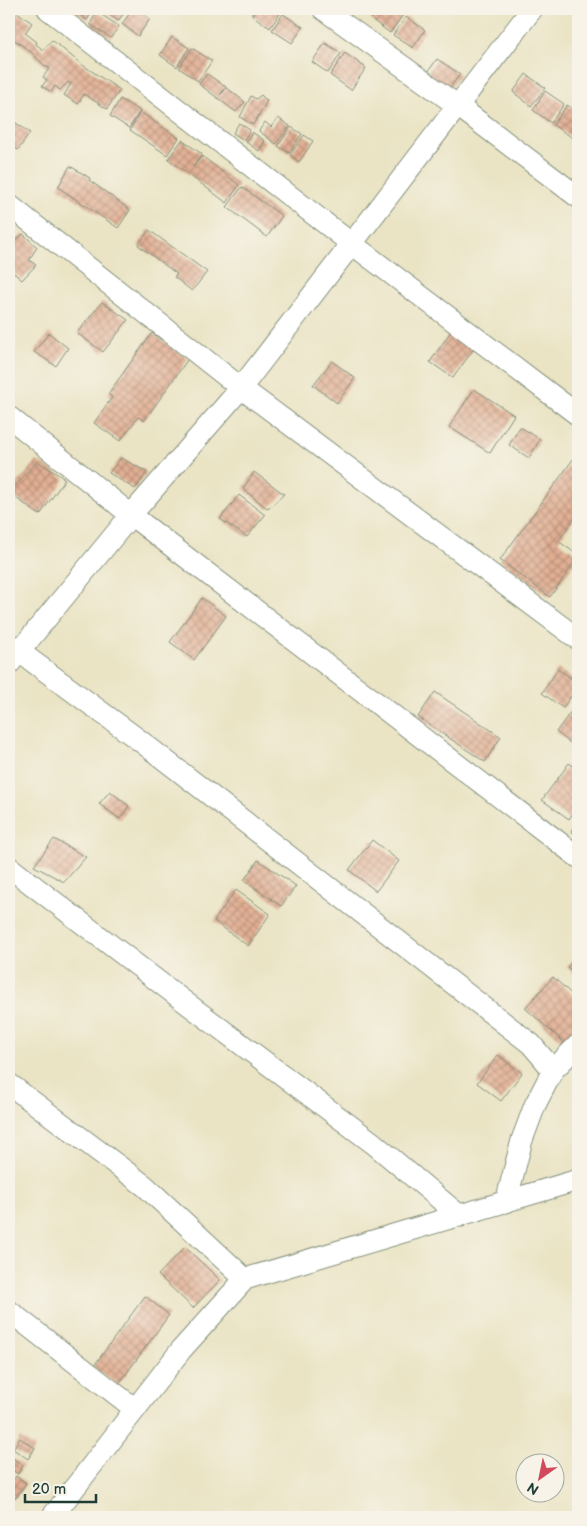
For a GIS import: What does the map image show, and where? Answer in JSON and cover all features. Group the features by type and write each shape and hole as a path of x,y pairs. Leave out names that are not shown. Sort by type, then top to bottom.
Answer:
{"street":[{"path":"48,9 352,244 578,415"},
{"path":"322,9 458,106 578,197"},
{"path":"532,9 241,388 12,653 143,743 531,1044 553,1070"},
{"path":"9,205 241,388 578,639"},
{"path":"9,417 131,515 578,858"},
{"path":"9,866 185,1002 373,1143 460,1216"},
{"path":"506,1202 522,1140 534,1105 553,1070 578,1045"},
{"path":"9,1084 144,1186 245,1279"},
{"path":"52,1517 181,1350 245,1279 578,1180"},
{"path":"9,1311 136,1409"}],"building":[{"path":"9,9 13,9 32,23 25,33 37,42 36,44 43,50 52,40 81,64 120,90 107,109 84,94 78,104 64,95 71,84 68,82 60,90 55,86 51,92 42,86 47,80 43,77 50,68 46,67 30,51 9,36"},
{"path":"71,9 94,9 87,20"},
{"path":"101,9 127,9 118,21"},
{"path":"133,9 136,9 150,19 138,36 122,24"},
{"path":"256,9 283,9 270,28 252,15"},
{"path":"356,9 375,9 369,17"},
{"path":"378,9 400,9 405,12 390,33 371,19"},
{"path":"97,12 119,26 111,38 90,24"},
{"path":"283,14 303,27 292,43 272,30"},
{"path":"406,17 425,30 413,48 393,35"},
{"path":"172,37 189,48 177,67 160,55"},
{"path":"325,43 341,53 328,73 312,62"},
{"path":"192,48 212,61 198,81 179,68"},
{"path":"345,53 366,68 351,90 330,75"},
{"path":"437,59 460,74 447,92 425,76"},
{"path":"207,74 226,87 220,95 227,88 245,102 236,112 199,84"},
{"path":"526,74 545,88 531,106 513,92"},
{"path":"545,91 564,104 551,123 533,110"},
{"path":"261,95 267,101 253,125 240,117 251,96 256,99"},
{"path":"120,99 140,111 129,128 110,116"},
{"path":"567,105 578,112 578,130 573,138 553,125"},
{"path":"140,112 179,138 167,155 130,130"},
{"path":"9,118 30,133 18,150 9,144"},
{"path":"278,118 290,126 276,144 259,131 265,122 271,127"},
{"path":"239,123 250,130 244,140 233,133"},
{"path":"291,127 302,134 289,153 278,146"},
{"path":"252,132 265,141 259,151 246,142"},
{"path":"304,135 313,141 299,162 290,155"},
{"path":"182,140 202,154 193,167 202,156 239,185 227,203 168,159"},
{"path":"70,166 90,178 89,180 130,210 118,228 58,187"},
{"path":"242,187 282,216 267,237 227,207"},
{"path":"149,230 207,272 192,291 174,277 177,274 138,245"},
{"path":"23,234 37,247 29,260 36,265 22,280 9,269 9,243 11,245"},
{"path":"102,302 128,320 103,352 77,333"},
{"path":"451,331 475,347 453,378 430,362"},
{"path":"49,333 68,348 56,366 34,352"},
{"path":"152,333 188,359 144,421 138,417 120,441 94,423 112,397 108,394"},
{"path":"332,361 355,378 337,403 313,385"},
{"path":"474,389 514,415 490,453 449,427"},
{"path":"520,427 540,439 529,458 509,445"},
{"path":"121,458 147,472 135,489 109,473"},
{"path":"574,458 578,461 578,514 558,541 578,555 578,558 550,597 500,560"},
{"path":"37,461 65,479 40,515 9,493"},
{"path":"254,472 284,494 268,509 243,489"},
{"path":"239,495 265,515 247,537 220,519"},
{"path":"202,598 226,616 194,660 170,642"},
{"path":"558,669 578,683 578,686 563,708 542,693"},
{"path":"435,692 501,737 485,762 418,717"},
{"path":"578,702 578,749 556,732"},
{"path":"569,763 578,770 578,806 569,819 542,800"},
{"path":"110,791 129,806 120,819 99,804"},
{"path":"578,819 578,836 571,831"},
{"path":"54,839 86,857 64,882 34,866"},
{"path":"372,840 399,861 376,891 349,870"},
{"path":"258,860 296,886 281,906 244,880"},
{"path":"236,890 270,914 248,946 214,921"},
{"path":"578,955 578,977 567,967"},
{"path":"553,977 578,1000 578,1034 568,1046 525,1008"},
{"path":"498,1055 522,1073 501,1101 477,1083"},
{"path":"185,1247 220,1280 193,1308 158,1275"},
{"path":"145,1296 169,1315 118,1385 93,1367"},
{"path":"20,1438 35,1448 28,1459 13,1449"},
{"path":"9,1456 23,1465 18,1474 9,1468"},
{"path":"16,1476 26,1483 16,1498 9,1493 9,1486"}]}
